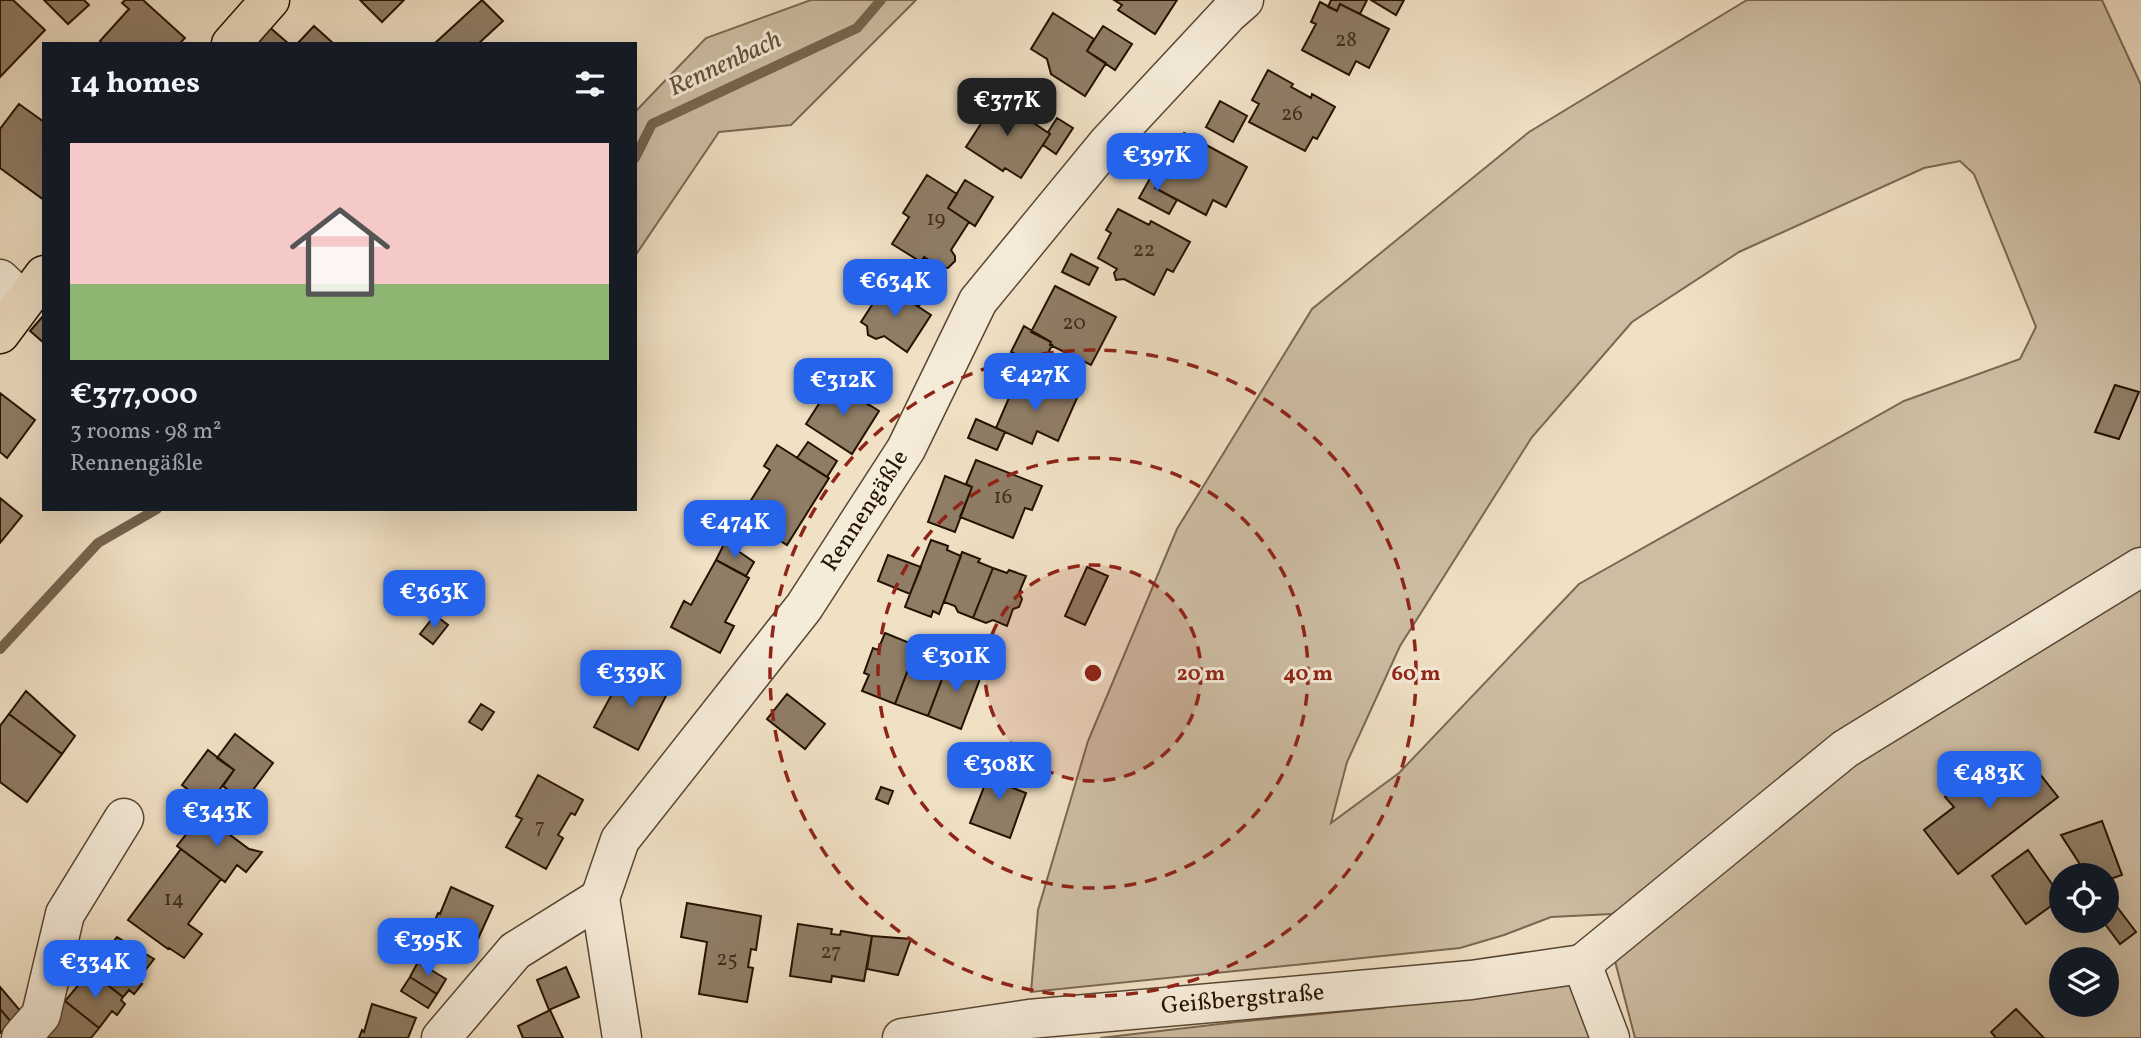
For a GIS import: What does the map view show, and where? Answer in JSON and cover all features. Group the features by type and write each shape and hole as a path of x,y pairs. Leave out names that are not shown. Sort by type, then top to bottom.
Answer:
{"main road":[{"path":"233,42 270,0"},
{"path":"0,334 22,285"}],"street":[{"name":"Rennengäßle","path":"622,1038 600,898 620,840 804,607 906,449 978,301 1107,144 1244,0"},
{"path":"1610,1038 1582,964 1845,749 2141,567"},
{"path":"22,1038 41,1015 65,914 124,818"},
{"path":"441,1038 515,951 600,898"},
{"name":"Geißbergstraße","path":"902,1038 1029,1028 1471,980 1582,964"}],"shaded area":[{"path":"811,0 916,0 791,125 719,132 637,253 637,110 706,38"},
{"path":"1747,0 2102,0 2141,85 2141,547 2099,573 1640,900 1612,914 1551,917 1460,948 1031,992 1038,910 1088,741 1177,529 1312,309 1529,132","holes":["1960,161 1974,174 2036,327 2020,359 1904,401 1579,584 1399,773 1331,823 1347,762 1400,646 1532,437 1632,322 1739,252 1924,168"]},
{"path":"2141,580 2141,1038 1635,1038 1615,961 1864,749"},
{"path":"1573,982 1594,1038 1100,1038 1380,1008 1476,989"}],"building":[{"path":"0,0 13,0 45,30 0,77"},
{"path":"44,0 84,0 89,5 68,24"},
{"path":"125,0 143,0 185,38 181,42 101,42 129,9 122,3"},
{"path":"360,0 404,0 382,22"},
{"path":"482,0 503,21 480,42 436,42"},
{"path":"1114,0 1177,0 1155,34 1118,10 1122,5"},
{"path":"1331,0 1367,0 1360,14 1340,4 1337,11 1328,7"},
{"path":"1371,0 1404,0 1396,15"},
{"path":"1320,2 1337,11 1340,4 1389,29 1369,68 1356,61 1349,75 1302,50 1316,24 1311,22"},
{"path":"1053,13 1094,39 1087,51 1106,63 1085,96 1051,74 1047,59 1031,49"},
{"path":"267,25 287,42 253,42"},
{"path":"314,26 332,42 299,42"},
{"path":"1103,26 1132,44 1115,70 1087,51"},
{"path":"1268,70 1293,84 1291,87 1311,98 1312,94 1335,107 1317,139 1313,137 1305,151 1249,122 1259,104 1252,100"},
{"path":"991,94 1050,134 1021,178 1005,168 1003,171 966,147 984,119 978,115"},
{"path":"1220,101 1247,116 1233,142 1206,127"},
{"path":"19,104 42,121 42,199 0,168 0,129"},
{"path":"1057,118 1073,128 1056,154 1043,145"},
{"path":"1184,133 1247,167 1226,207 1213,200 1206,215 1155,188"},
{"path":"1157,166 1165,169 1155,188 1177,200 1169,214 1139,198"},
{"path":"927,175 957,194 948,208 969,222 951,250 955,261 948,268 940,267 924,257 921,262 892,244 909,217 903,213"},
{"path":"965,180 993,197 975,226 948,208"},
{"path":"1118,209 1149,225 1151,221 1190,242 1173,272 1167,269 1154,295 1124,279 1116,280 1114,273 1117,269 1098,258 1111,233 1106,230"},
{"path":"1071,254 1098,268 1089,285 1062,272"},
{"path":"901,275 928,293 919,306 892,289"},
{"path":"885,285 931,315 907,352 884,336 876,339 868,335 867,326 861,322"},
{"path":"1055,286 1116,317 1091,365 1050,345 1051,342 1031,332"},
{"path":"42,317 42,341 30,331"},
{"path":"1024,326 1051,342 1042,366 1011,352"},
{"path":"858,361 885,378 869,405 842,387"},
{"path":"1017,379 1053,395 1056,389 1077,398 1058,441 1037,431 1032,444 996,428"},
{"path":"833,382 879,411 852,454 806,424"},
{"path":"2115,385 2139,392 2119,439 2095,432"},
{"path":"0,393 35,420 7,458 0,452"},
{"path":"976,419 1005,432 997,450 968,438"},
{"path":"808,442 837,461 827,477 797,458"},
{"path":"777,445 829,478 787,545 741,516 770,470 764,466"},
{"path":"976,460 1042,486 1032,510 1025,508 1013,538 960,517 972,487 966,484"},
{"path":"945,476 972,487 955,532 928,522"},
{"path":"0,498 22,516 0,543"},
{"path":"931,540 948,546 947,550 961,556 939,614 933,611 931,617 905,607"},
{"path":"725,542 754,562 746,576 716,560"},
{"path":"962,552 993,568 973,618 944,602"},
{"path":"888,555 921,567 910,594 878,581"},
{"path":"716,560 749,578 725,622 734,626 720,653 671,627 684,601 691,605"},
{"path":"1087,567 1108,576 1085,625 1065,616"},
{"path":"993,568 1026,576 1019,593 1022,599 1019,607 1013,609 1007,626 993,620 986,623 973,618"},
{"path":"435,615 448,625 433,644 420,634"},
{"path":"885,633 917,646 895,704 862,691 869,675 864,673 873,648 878,650"},
{"path":"917,646 950,658 928,716 895,704"},
{"path":"950,658 983,671 961,729 928,716"},
{"path":"625,670 668,692 638,750 594,727"},
{"path":"26,691 75,736 62,754 9,714"},
{"path":"787,694 825,724 805,749 767,719"},
{"path":"481,704 494,712 482,730 469,722"},
{"path":"9,714 62,754 27,802 0,782 0,726"},
{"path":"235,734 273,763 244,802 223,786 234,770 217,758"},
{"path":"208,750 234,770 208,805 182,785"},
{"path":"2024,754 2058,797 1958,874 1924,830 1954,807 1945,797 1991,761 2000,772"},
{"path":"996,756 1014,763 1011,764 1003,784 1026,793 1010,838 970,823"},
{"path":"538,775 583,800 575,815 571,813 558,835 563,838 546,869 506,847 522,819 516,816"},
{"path":"881,787 893,791 888,804 876,799"},
{"path":"202,814 249,849 262,852 246,872 237,865 225,882 177,846"},
{"path":"2102,821 2118,863 2079,863 2061,835"},
{"path":"181,849 221,879 188,924 202,934 184,958 128,920"},
{"path":"2028,850 2049,880 2049,907 2026,924 1992,876"},
{"path":"451,887 493,906 473,950 430,932"},
{"path":"687,903 761,916 756,950 751,949 748,967 753,968 747,1002 699,994 707,942 681,937"},
{"path":"2119,910 2136,932 2120,944 2112,933 2119,933"},
{"path":"798,924 832,929 831,934 840,935 841,931 872,936 864,981 832,976 831,982 790,976"},
{"path":"872,936 911,939 898,975 867,969"},
{"path":"117,937 154,959 137,981 142,984 134,994 129,990 123,997 90,971"},
{"path":"418,962 446,979 437,994 410,977"},
{"path":"566,967 579,997 549,1010 537,980"},
{"path":"90,971 123,997 121,1000 125,1004 117,1015 112,1011 99,1028 65,1001"},
{"path":"410,977 437,994 428,1008 401,991"},
{"path":"0,987 23,1014 12,1023 0,1009"},
{"path":"65,1001 99,1028 91,1038 36,1038"},
{"path":"372,1004 416,1018 408,1038 359,1038 362,1030 364,1032"},
{"path":"0,1009 12,1023 0,1033"},
{"path":"2016,1009 2044,1038 1996,1038 1991,1032"},
{"path":"550,1010 563,1038 523,1038 518,1026"}],"waterway":[{"name":"Rennenbach","path":"637,154 652,124 857,28 881,0"},
{"name":"Rennenbach","path":"0,649 98,543 154,511"}]}
